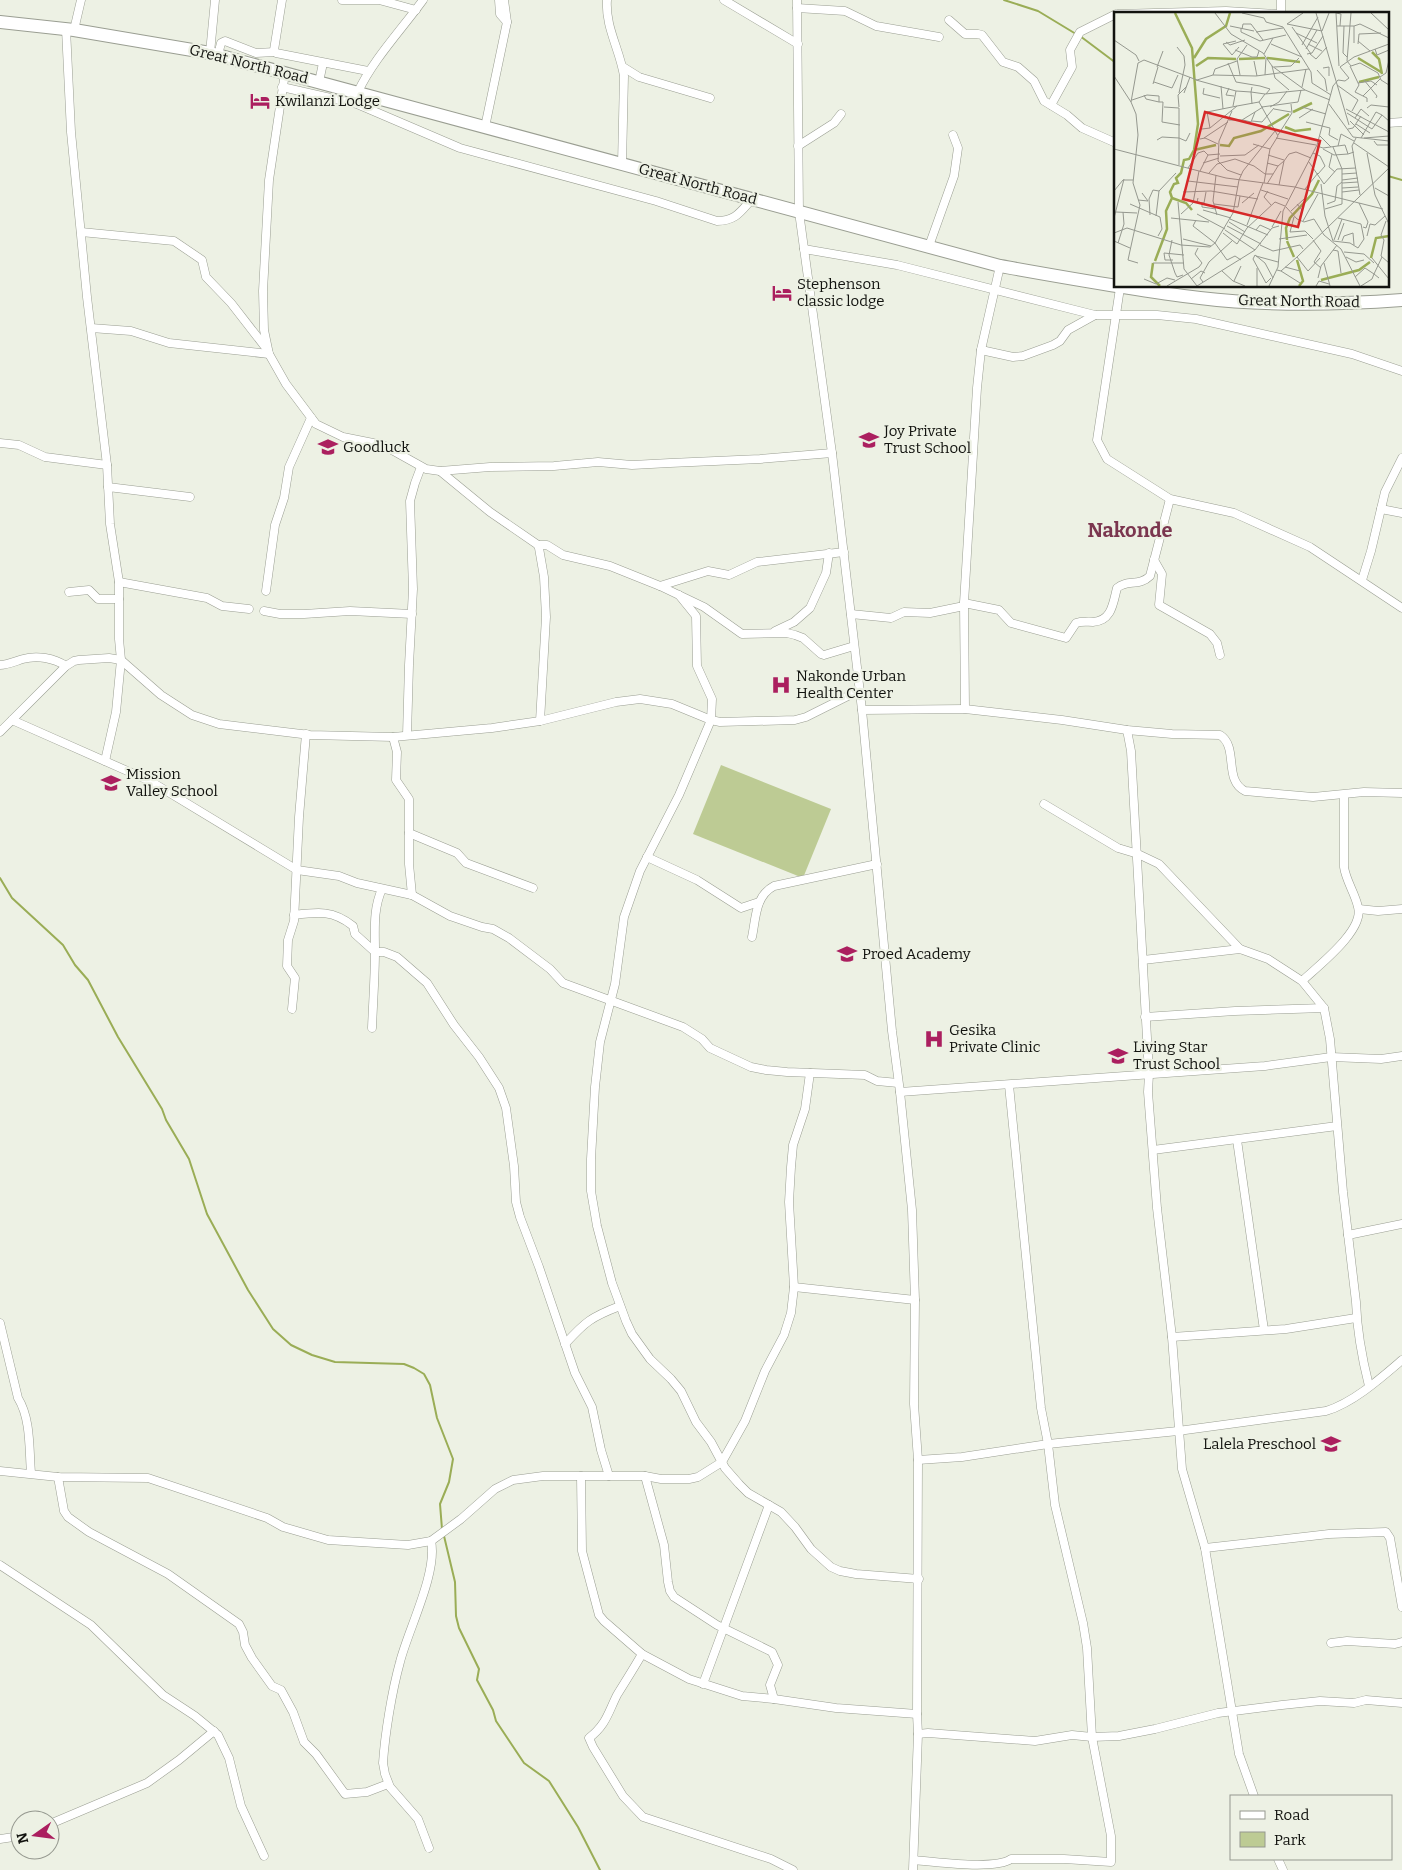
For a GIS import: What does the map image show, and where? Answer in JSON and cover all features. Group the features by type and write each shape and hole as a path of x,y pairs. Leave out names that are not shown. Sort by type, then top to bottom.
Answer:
{"highway":[{"name":"Great North Road","path":"0,22 70,29 214,54 254,59 285,73 1000,266 1114,285"},
{"name":"Great North Road","path":"1129,288 1202,298 1299,303 1402,300"}],"street":[{"path":"81,0 70,29 72,140 87,297 107,465 110,524 119,582 121,660 116,712 105,760"},
{"path":"214,54 215,0"},
{"path":"275,52 282,0"},
{"path":"342,0 378,0 416,10"},
{"path":"358,92 368,71 423,0"},
{"path":"499,0 500,14 507,22"},
{"path":"485,127 507,22 504,0"},
{"path":"607,0 610,28 623,68 622,164"},
{"path":"724,0 798,44"},
{"path":"913,1870 918,1734 919,1579 918,1460 914,1404 915,1300 912,1210 860,690 832,452 799,212 797,4 845,11 876,26 940,37"},
{"path":"1190,12 1244,12"},
{"path":"1051,105 1072,67 1070,50 1080,32 1114,15"},
{"path":"950,20 965,34 978,34 985,38 1003,62 1018,67 1034,81 1042,98 1051,105 1082,128 1114,142"},
{"path":"254,59 275,52 368,71"},
{"path":"319,82 323,63"},
{"path":"623,68 639,77 710,98"},
{"path":"268,352 264,330 263,291 269,180 285,73"},
{"path":"282,87 357,104 460,148 656,201 718,222 734,218 752,199"},
{"path":"798,146 831,125 841,114"},
{"path":"928,246 954,176 958,148 953,134"},
{"path":"81,232 176,242 202,260 206,277 231,303 268,352 286,384 316,424 343,437 387,446 421,467 440,471 598,462 632,465 760,459 832,452"},
{"path":"804,249 897,264 1095,315 1152,315 1196,319 1352,354 1402,371"},
{"path":"965,710 964,604 972,450 981,350 1000,266"},
{"path":"1129,288 1115,316 1097,440 1107,460 1170,499 1234,513 1310,547 1402,608"},
{"path":"981,350 1013,357 1023,356 1053,346 1060,341 1068,330 1095,315"},
{"path":"91,328 131,331 169,343 268,352"},
{"path":"266,591 275,525 285,493 289,467 311,418"},
{"path":"0,443 19,445 45,457 107,465"},
{"path":"1362,580 1388,484 1402,458"},
{"path":"407,735 414,589 410,501 421,467"},
{"path":"440,471 490,512 538,545 547,545 564,555 610,566 660,586 709,610 738,632 746,635 787,633 803,638 824,655 854,646"},
{"path":"108,487 190,497"},
{"path":"851,614 892,618 904,612 930,613 964,604 999,610 1010,623 1066,638 1076,623 1095,622 1106,618 1111,612 1119,586 1125,583 1134,584 1150,576 1170,499"},
{"path":"1381,509 1402,513"},
{"path":"538,545 543,560 546,609 540,721"},
{"path":"660,586 708,571 729,575 754,562 844,552"},
{"path":"771,634 794,622 807,612 826,573 829,553"},
{"path":"1154,560 1162,574 1159,605 1210,634 1217,643 1220,655"},
{"path":"119,582 207,598 222,606 249,609"},
{"path":"69,592 89,590 98,599 119,599"},
{"path":"679,595 696,616 697,666 712,699 711,720 679,796 632,890 624,917 611,999 600,1042 593,1112 591,1191 598,1226 612,1283 620,1306 642,1350 680,1391 696,1422 711,1442 722,1462 748,1493 781,1512 812,1549 831,1567 856,1574 919,1579"},
{"path":"264,611 296,614 350,611 412,614"},
{"path":"0,665 26,658 41,658 58,660 66,666"},
{"path":"0,732 66,666 74,661 109,658 121,660 161,695 192,715 219,724 306,734 393,737 492,728 540,721 616,702 640,699 672,704 711,720 731,722 801,719 835,704 860,690"},
{"path":"862,710 965,710 1062,720 1127,730 1172,734 1220,735 1225,738 1228,744 1234,781 1240,789 1245,791 1313,797 1364,792 1402,793"},
{"path":"12,720 150,781 297,870 338,876 382,889 412,895 450,916 482,927 493,928 550,969 563,983 611,999 683,1027 702,1039 710,1048 751,1066 766,1070 865,1076 876,1081 898,1083"},
{"path":"1127,730 1132,751 1138,854 1149,1074 1148,1092 1157,1208 1172,1337 1182,1469 1205,1548 1239,1754 1254,1795"},
{"path":"292,1009 294,978 287,966 288,940 294,915 306,734"},
{"path":"393,737 397,752 396,780 409,799 409,864 412,895"},
{"path":"1302,982 1350,935 1359,909 1345,872 1344,795"},
{"path":"1044,804 1118,848 1138,854 1159,864 1240,949"},
{"path":"410,833 456,853 466,864 533,888"},
{"path":"647,857 696,880 741,908 759,902"},
{"path":"752,937 759,902 766,892 774,886 877,864"},
{"path":"372,1028 375,915 382,889"},
{"path":"1359,909 1378,911 1402,909"},
{"path":"294,915 334,914 351,924 355,934 375,952 384,952 397,958 428,983 454,1025 479,1057 499,1088 506,1108 518,1209 575,1373 592,1407 601,1450 609,1476"},
{"path":"1143,960 1240,949 1268,959 1302,982 1324,1008 1331,1057 1356,1302 1356,1318 1362,1358 1369,1386"},
{"path":"1145,1018 1324,1008"},
{"path":"900,1092 1009,1086 1265,1066 1331,1057 1382,1059 1402,1056"},
{"path":"0,1471 58,1477 148,1478 267,1518 283,1527 328,1540 408,1545 431,1541 502,1484 513,1480 543,1476 645,1476 661,1479 689,1479 698,1477 722,1462 746,1421 765,1371 784,1335 791,1313 794,1287 789,1202 791,1167 793,1145 805,1109 810,1072"},
{"path":"914,1860 993,1866 1006,1863 1011,1859 1064,1859 1111,1862 1111,1836 1092,1737 1086,1639 1055,1505 1048,1444 1041,1408 1009,1086"},
{"path":"1153,1150 1337,1126"},
{"path":"1237,1140 1264,1330"},
{"path":"1348,1236 1402,1224"},
{"path":"794,1287 915,1300"},
{"path":"565,1344 586,1322 598,1314 620,1306"},
{"path":"1172,1337 1286,1330 1356,1318"},
{"path":"0,1324 18,1398 26,1418 31,1473"},
{"path":"918,1460 1178,1431 1326,1411 1345,1403 1402,1360"},
{"path":"581,1476 582,1551 600,1615 604,1621 642,1654 689,1679 742,1696 836,1708 917,1714"},
{"path":"645,1476 664,1545 670,1591 681,1602 724,1629 772,1652 778,1664 770,1685 774,1699"},
{"path":"58,1477 64,1512 68,1517 88,1532 168,1574 239,1624 243,1632 245,1645 252,1658 272,1686 281,1690 293,1712 304,1742 316,1754 345,1794 367,1792 388,1784"},
{"path":"703,1684 769,1505"},
{"path":"1205,1548 1328,1534 1386,1532 1390,1538 1402,1607"},
{"path":"429,1848 418,1819 397,1797 388,1784 383,1763 400,1661 432,1562 433,1550 431,1541"},
{"path":"0,1565 91,1624 163,1695 195,1716 218,1735 229,1758 241,1806 264,1856"},
{"path":"1331,1643 1347,1641 1396,1644 1402,1642"},
{"path":"642,1654 618,1695 608,1717 589,1738 623,1796 643,1817 771,1858 794,1870"},
{"path":"918,1734 928,1733 1024,1741 1072,1735 1092,1737 1119,1736 1232,1711 1320,1701 1354,1703 1366,1700 1402,1703"},
{"path":"60,1820 148,1783 214,1731"}],"green space":[{"path":"721,765 831,809 803,878 693,834"}],"waterway":[{"name":"Nakonde","path":"1004,0 1038,11 1076,34"},
{"name":"Nakonde","path":"1080,36 1114,62"},
{"name":"Nakonde","path":"1390,177 1402,180"},
{"path":"0,878 12,898 63,945 75,965 88,980 118,1037 162,1109 166,1120 189,1159 207,1214 248,1290 273,1329 291,1345 312,1355 335,1362 404,1364 424,1374 430,1385 437,1418 453,1459 449,1482 440,1504 442,1529"},
{"path":"444,1536 455,1582 456,1616 459,1628 479,1669 477,1680 493,1710 496,1721 524,1763 549,1781 578,1827 600,1870"}],"place":[{"name":"Kwilanzi Lodge","path":"260,101"},
{"name":"Stephenson classic lodge","path":"782,293"},
{"name":"Joy Private Trust School","path":"869,440"},
{"name":"Goodluck","path":"328,447"},
{"name":"Nakonde Urban Health Center","path":"781,685"},
{"name":"Mission Valley School","path":"111,783"},
{"name":"Proed Academy","path":"847,954"},
{"name":"Gesika Private Clinic","path":"934,1039"},
{"name":"Living Star Trust School","path":"1118,1056"},
{"name":"Lalela Preschool","path":"1331,1444"}],"district":[{"name":"Nakonde","path":"1130,530"}]}
